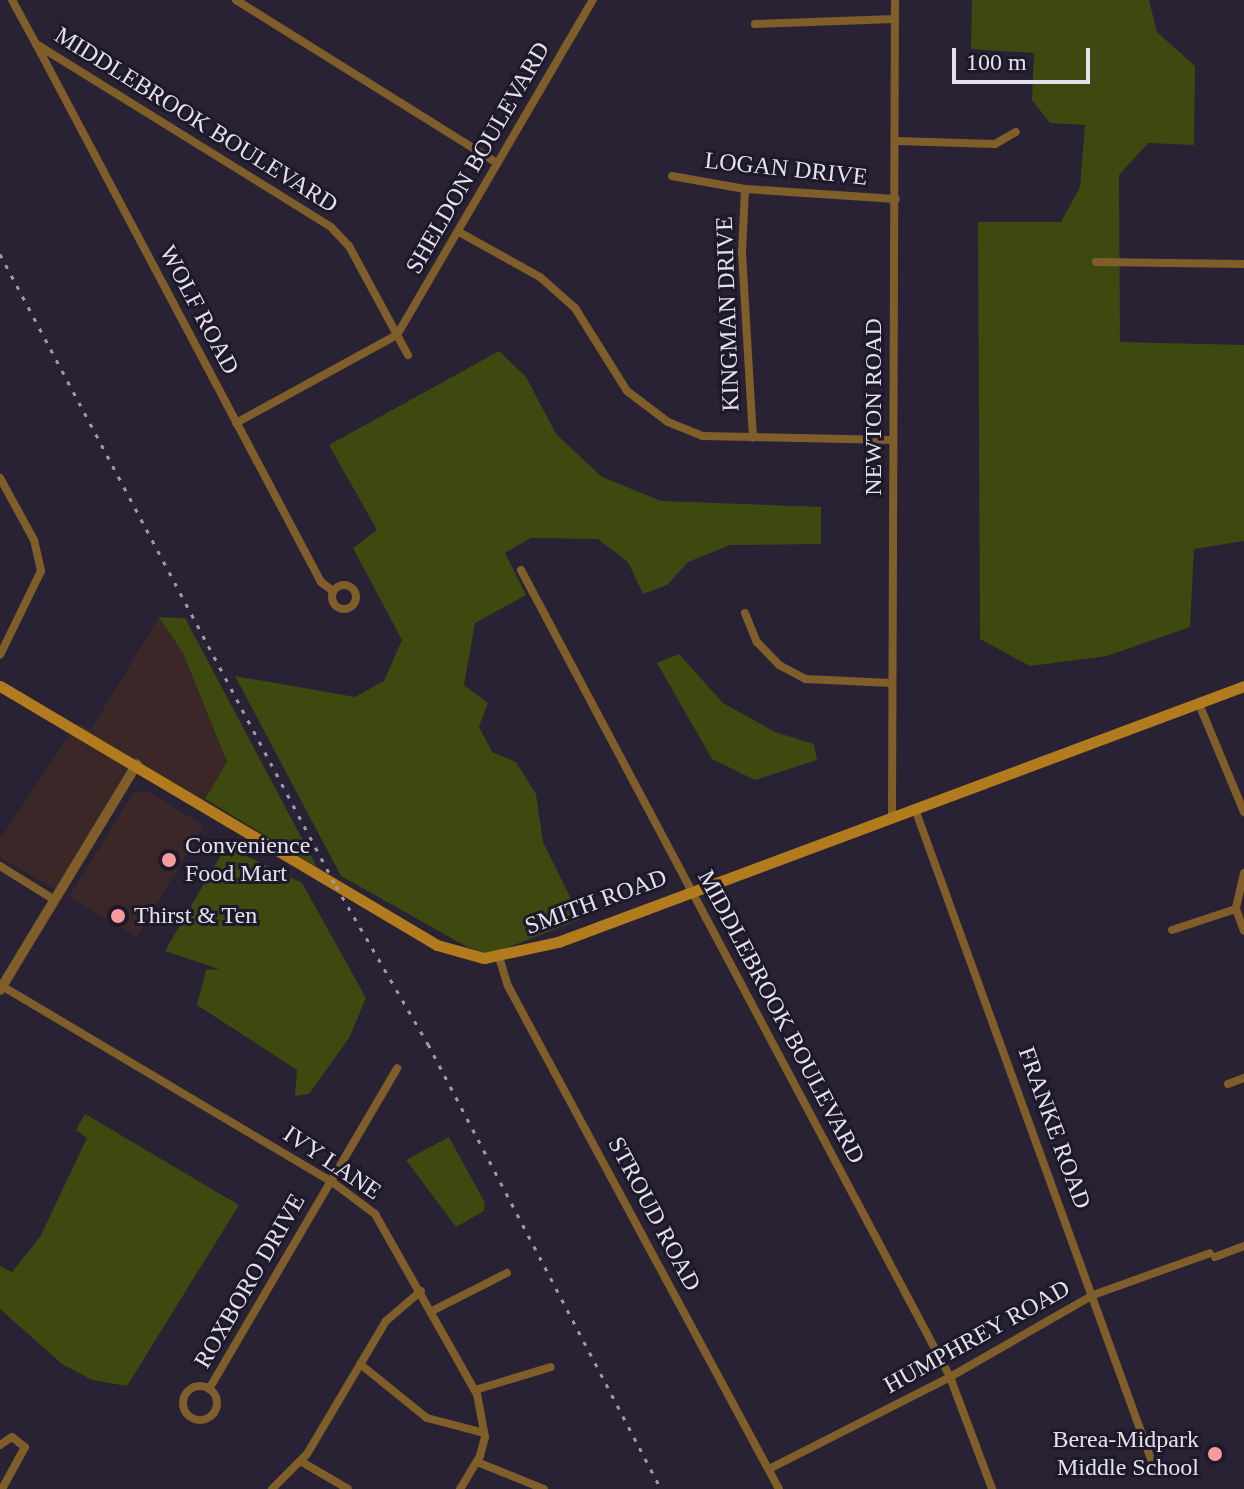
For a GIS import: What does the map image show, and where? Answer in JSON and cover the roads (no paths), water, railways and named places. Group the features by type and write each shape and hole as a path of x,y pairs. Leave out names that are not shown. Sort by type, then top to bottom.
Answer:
{"main road":[{"name":"SMITH ROAD","path":"0,686 137,764 437,945 467,956 499,957 558,942 1244,686"}],"street":[{"name":"MIDDLEBROOK BOULEVARD","path":"12,0 36,44 331,227 349,246 408,355"},
{"path":"236,0 497,163"},
{"name":"SHELDON BOULEVARD","path":"397,335 593,0"},
{"name":"NEWTON ROAD","path":"892,815 897,141 895,0"},
{"path":"755,24 895,19"},
{"name":"WOLF ROAD","path":"36,44 321,582 333,591"},
{"path":"897,141 995,144 1016,132"},
{"name":"LOGAN DRIVE","path":"672,176 745,189 896,199"},
{"name":"KINGMAN DRIVE","path":"745,189 742,253 753,438"},
{"path":"459,232 540,277 575,308 627,391 668,422 703,436 893,440"},
{"path":"1096,262 1244,264"},
{"path":"236,423 397,335"},
{"path":"0,478 34,540 41,571 0,655"},
{"name":"MIDDLEBROOK BOULEVARD","path":"521,570 950,1377 992,1489"},
{"path":"745,613 757,642 779,665 805,679 892,683"},
{"path":"1199,704 1244,812"},
{"path":"1,988 137,764"},
{"name":"FRANKE ROAD","path":"915,809 1152,1462"},
{"path":"0,866 53,899"},
{"path":"1244,873 1236,909 1244,931"},
{"path":"1172,930 1236,909"},
{"name":"STROUD ROAD","path":"499,957 508,986 779,1489"},
{"name":"IVY LANE","path":"1,988 331,1181 375,1214 475,1390 484,1433 477,1462 460,1489"},
{"name":"ROXBORO DRIVE","path":"209,1389 397,1068"},
{"path":"1228,1084 1244,1078"},
{"name":"HUMPHREY ROAD","path":"769,1469 950,1377 1093,1295 1244,1246"},
{"path":"432,1311 507,1273"},
{"path":"272,1489 302,1462 386,1321 421,1291"},
{"path":"360,1364 427,1418 484,1433"},
{"path":"475,1390 551,1367"},
{"name":"ROXBORO DRIVE","path":"193,1387 209,1389 216,1398 213,1414 198,1420 188,1415 185,1394 193,1387"},
{"path":"0,1445 12,1437 25,1447 2,1489"},
{"path":"302,1462 348,1489"},
{"path":"477,1462 544,1489"}],"railway":[{"path":"0,254 336,886 428,1044 661,1489"}],"place":[{"name":"Convenience Food Mart","path":"169,860"},
{"name":"Thirst & Ten","path":"118,916"},
{"name":"Berea-Midpark Middle School","path":"1215,1454"}]}
